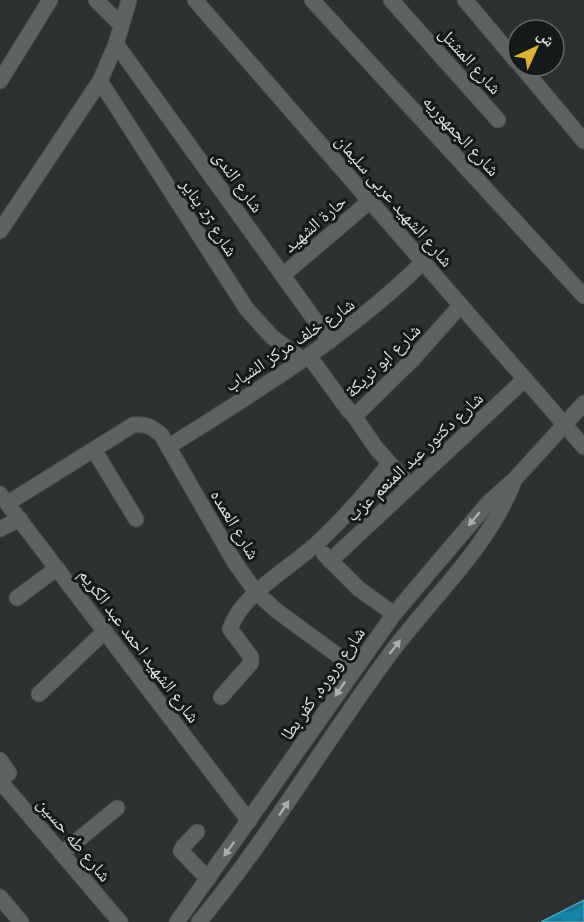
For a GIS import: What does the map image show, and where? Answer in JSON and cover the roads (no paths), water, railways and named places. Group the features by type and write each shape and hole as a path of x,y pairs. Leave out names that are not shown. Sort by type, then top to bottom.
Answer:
{"street":[{"path":"0,81 50,0"},
{"path":"96,0 121,25"},
{"path":"0,231 100,81 116,44 129,0"},
{"name":"شارع الشهيد عربى سليمان","path":"195,0 584,447"},
{"name":"شارع الجمهوريه","path":"312,0 584,296"},
{"name":"شارع المشتل","path":"391,0 498,120"},
{"path":"465,0 506,49"},
{"name":"شارع الندى","path":"116,44 330,341"},
{"path":"531,78 584,141"},
{"name":"شارع 25 يناير","path":"100,81 246,308 272,337 306,358"},
{"name":"حارة الشهيد","path":"283,275 370,201"},
{"name":"شارع خلف مركز الشباب","path":"168,447 306,358 369,313 423,262"},
{"name":"شارع ابو تريكة","path":"306,358 352,413 358,413 387,386 461,305"},
{"name":"شارع دكتور عبد المنعم عزب","path":"330,561 525,379"},
{"name":"شارع وروره, كفر بطا","path":"177,922 394,614 489,502 515,478 584,403"},
{"path":"352,413 389,464 410,486"},
{"name":"شارع العمده","path":"4,499 94,450 133,425 145,424 154,428 168,447 235,563 256,592 277,611 354,668"},
{"path":"94,450 136,519"},
{"path":"221,697 251,663 251,657 230,629 236,617 256,592 315,545 354,507 389,464"},
{"name":"شارع وروره, كفر بطا","path":"199,922 248,860 378,670 496,520 515,478"},
{"name":"شارع الشهيد احمد عبد الكريم","path":"4,499 249,821"},
{"path":"0,529 20,519"},
{"path":"315,545 359,590 394,614"},
{"path":"17,598 57,568"},
{"path":"39,694 105,632"},
{"path":"0,760 9,773 0,781"},
{"name":"شارع طه حسين","path":"0,781 120,922"},
{"path":"62,853 117,808"},
{"path":"196,832 181,851 208,879"},
{"path":"0,897 21,922"}],"water":[{"path":"584,900 584,922 541,922"}]}
